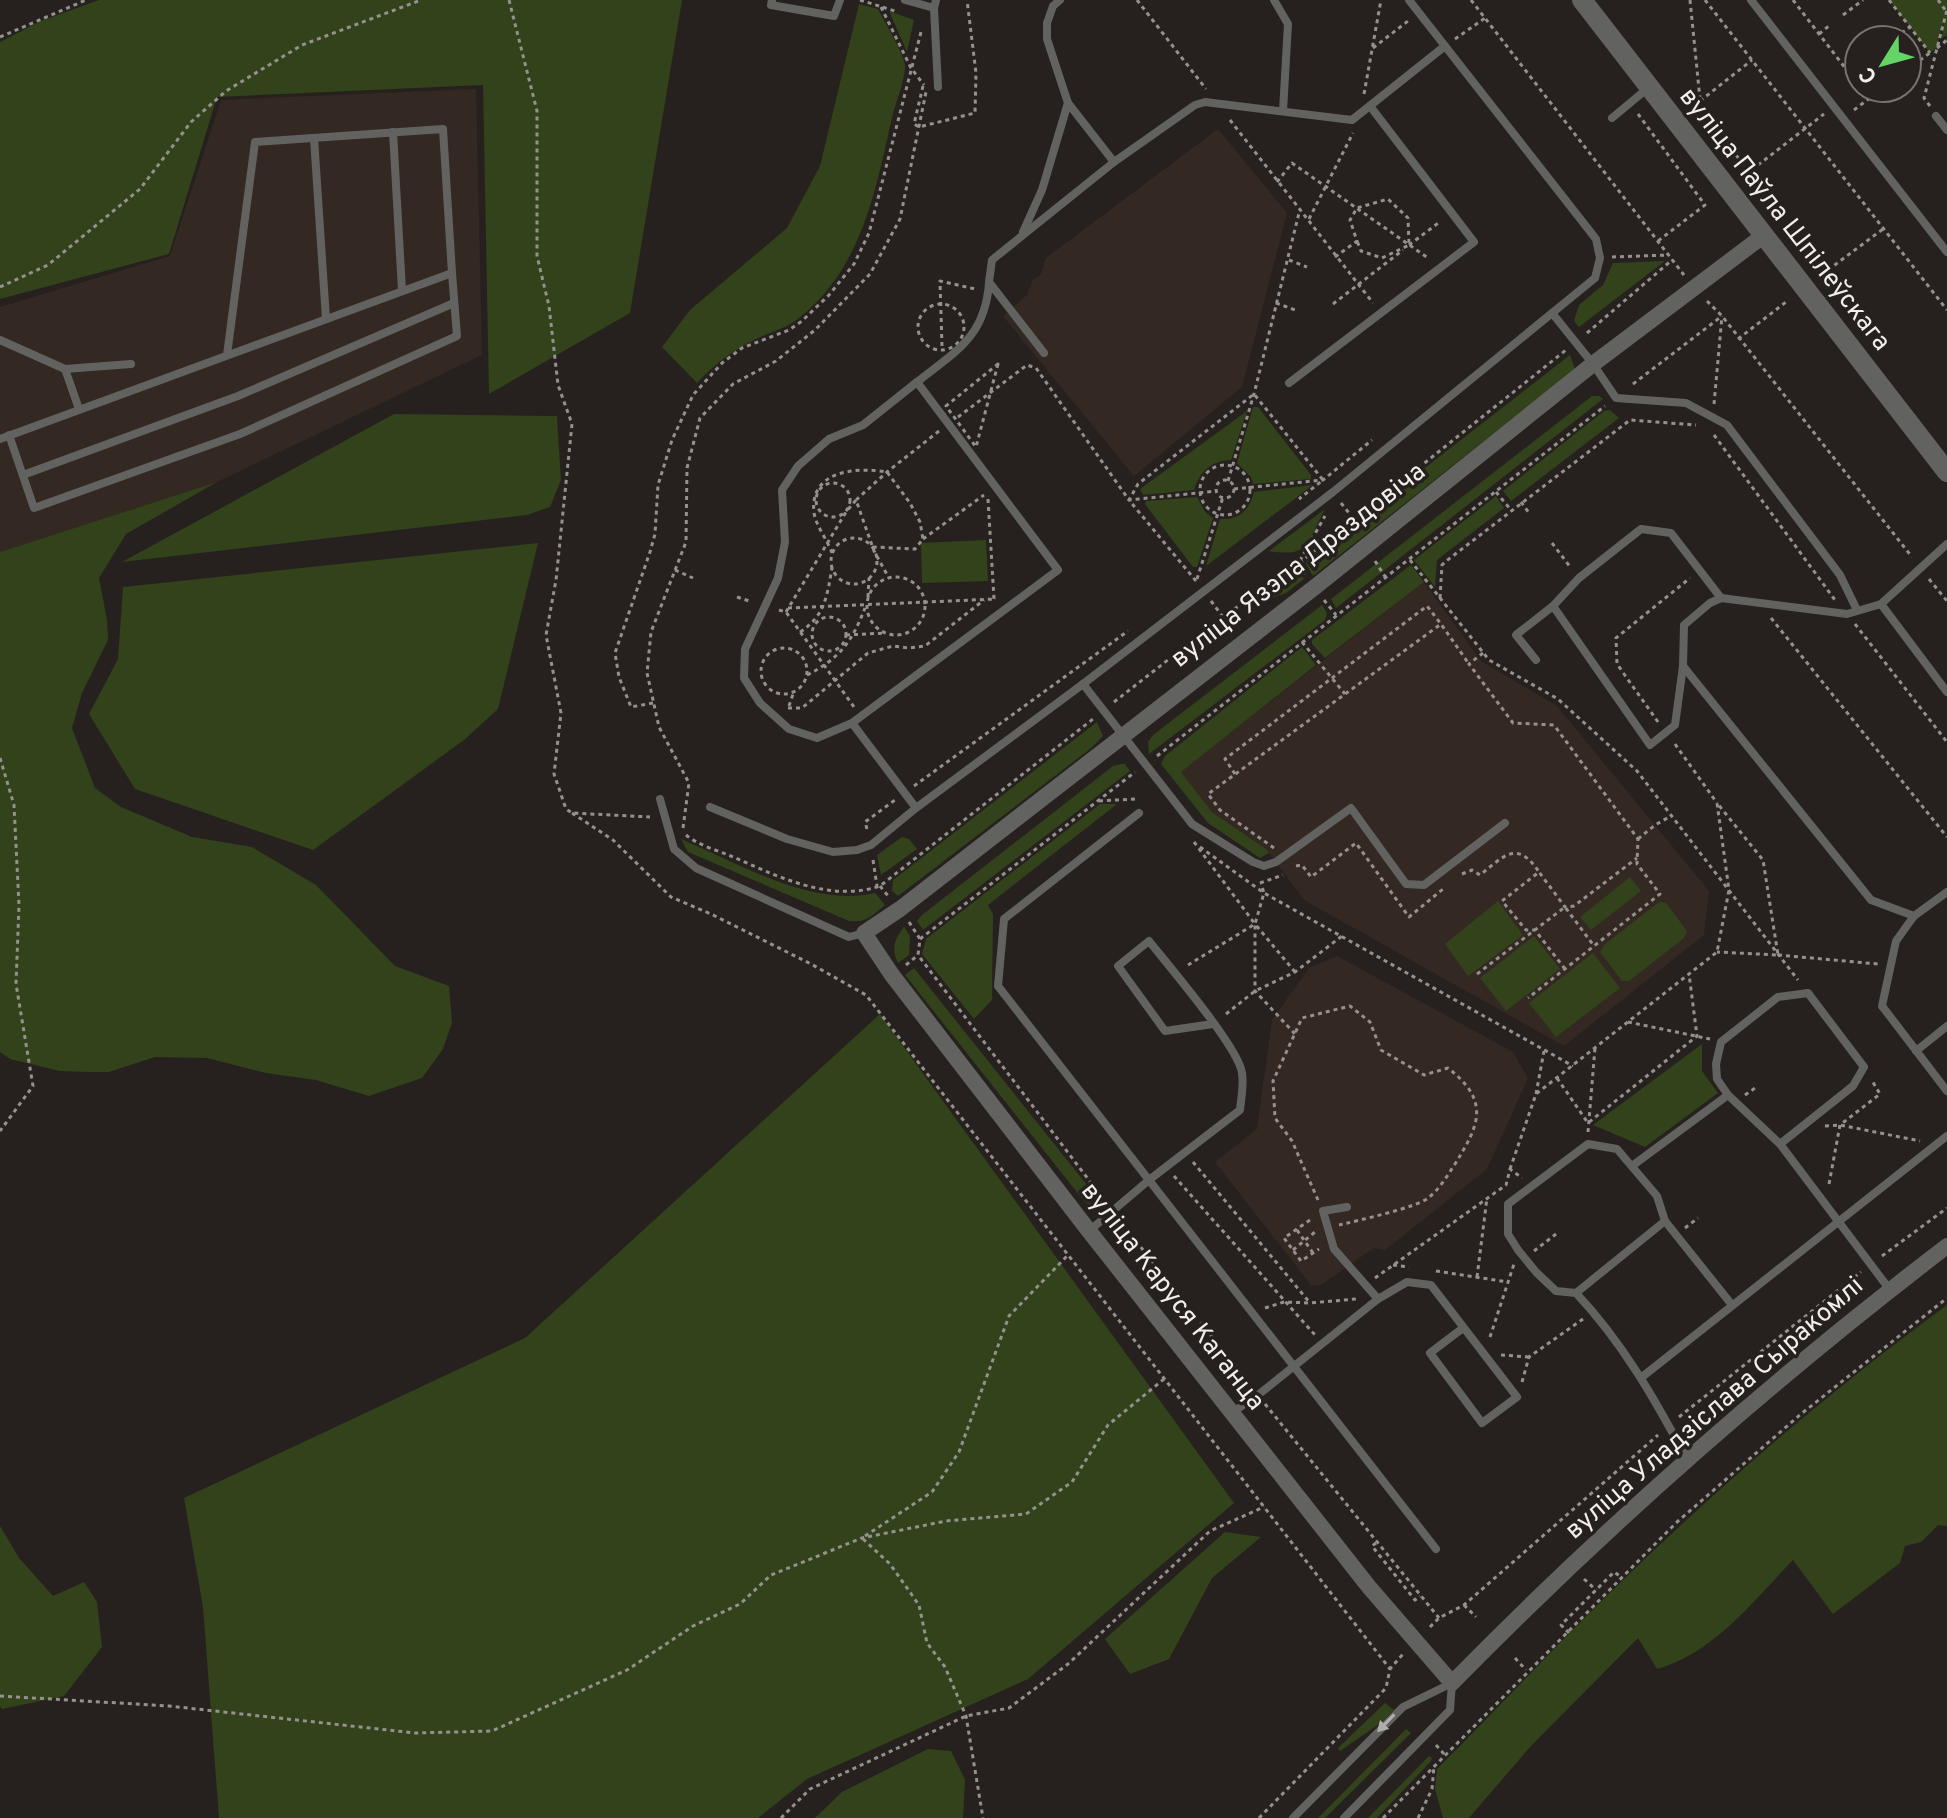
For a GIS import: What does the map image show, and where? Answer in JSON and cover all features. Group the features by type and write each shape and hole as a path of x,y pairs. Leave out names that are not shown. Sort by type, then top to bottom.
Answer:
{"street":[{"name":"вуліца Паўла Шпілеўскага","path":"1582,0 1947,472"},
{"name":"вуліца Язэпа Драздовіча","path":"864,933 900,909 1315,587 1593,364 1763,236"},
{"name":"вуліца Каруся Каганца","path":"864,933 892,975 1089,1231 1384,1606 1452,1683"},
{"name":"вуліца Уладзіслава Сыракомлі","path":"1452,1683 1570,1566 1686,1458 1947,1246"}],"lane":[{"path":"772,0 771,5 834,16 840,0"},
{"path":"905,0 935,4 938,87"},
{"path":"1060,0 1053,6 1047,23 1047,39 1068,103 1114,162"},
{"path":"1274,0 1288,24 1283,111"},
{"path":"710,807 787,839 833,852 871,845 1333,492 1595,278 1600,258 1596,239 1409,0"},
{"path":"1751,0 1947,252"},
{"path":"917,382 952,422 1058,570 852,723 817,738 789,729 760,703 744,678 745,649 778,578 785,542 782,490 798,466 829,439 863,425 917,382 943,362 966,343 987,307 992,260 1114,162 1195,105 1216,103 1352,120 1445,46"},
{"path":"1612,118 1649,88"},
{"path":"1022,233 1042,190 1068,103"},
{"path":"1289,383 1474,242 1370,106"},
{"path":"1936,116 1947,130"},
{"path":"227,355 255,142 443,129 457,336 240,434 34,508 5,437 452,273"},
{"path":"393,132 402,290"},
{"path":"314,138 326,319"},
{"path":"989,282 1044,353"},
{"path":"23,475 238,396 454,303"},
{"path":"1552,313 1616,398 1686,403 1727,425 1840,575 1857,610"},
{"path":"0,340 65,369 131,364"},
{"path":"65,369 79,409"},
{"path":"1536,660 1516,635 1553,606 1579,578 1641,529 1671,533 1721,598"},
{"path":"1553,606 1650,745 1675,725 1683,666 1684,625 1710,603 1721,598 1847,614 1881,604 1947,544"},
{"path":"1881,604 1947,692"},
{"path":"1683,666 1871,900 1914,916"},
{"path":"1083,684 1192,824 1264,866 1284,857 1351,808 1406,884 1424,885 1505,823"},
{"path":"852,723 916,808"},
{"path":"660,799 674,849 696,868 849,937 864,933"},
{"path":"1139,813 1004,919 998,986 1436,1549"},
{"path":"1947,892 1914,916 1896,941 1882,1006 1947,1091"},
{"path":"1089,1231 1240,1110 1242,1071 1213,1024 1149,941 1118,966 1165,1031 1213,1024"},
{"path":"1780,1144 1853,1086 1864,1067 1808,993 1778,997 1721,1042 1716,1064 1717,1079 1728,1095 1780,1144 1890,1290"},
{"path":"1916,1051 1947,1026"},
{"path":"1632,1166 1728,1095"},
{"path":"1642,1377 1947,1136"},
{"path":"1686,1458 1642,1377 1594,1312 1576,1293 1556,1291 1522,1254 1508,1234 1508,1204 1588,1144 1617,1149 1657,1196 1665,1221 1732,1305"},
{"path":"1347,1207 1323,1211 1331,1241 1334,1249 1378,1299"},
{"path":"1576,1293 1665,1221"},
{"path":"1233,1412 1378,1299 1407,1282 1431,1285 1517,1397 1482,1423 1430,1353 1463,1328"},
{"name":"вуліца Уладзіслава Сыракомлі","path":"1293,1818 1403,1707 1452,1683"},
{"name":"вуліца Уладзіслава Сыракомлі","path":"1344,1818 1450,1710 1452,1683"}],"path":[{"path":"0,37 86,0"},
{"path":"0,287 48,265 140,189 191,122 226,91 302,45 421,0"},
{"path":"509,0 537,111 537,256 549,306 558,385 572,424 556,580 546,635 561,713 554,774 566,809 613,840 671,897 811,964 866,995 1390,1669"},
{"path":"860,0 910,15"},
{"path":"881,7 911,68 923,84 914,124 919,127 975,113 976,73 967,0"},
{"path":"1137,0 1381,313"},
{"path":"1309,219 1356,127 1352,120 1364,96 1381,0"},
{"path":"1471,0 1687,278"},
{"path":"1690,0 1701,109 1749,172 1834,106"},
{"path":"1705,0 1947,310"},
{"path":"1793,0 1843,65"},
{"path":"1843,15 1863,0"},
{"path":"1889,0 1908,24"},
{"path":"1924,98 1947,10 1938,0"},
{"path":"1445,46 1485,18"},
{"path":"1372,49 1408,21"},
{"path":"1819,34 1830,25"},
{"path":"654,702 631,707 619,677 615,653 655,534 658,485 672,440 693,395 722,363 742,348 789,330 802,321 829,295 854,264 869,233 921,32"},
{"path":"1923,58 1947,40"},
{"path":"1923,44 1930,53"},
{"path":"1700,101 1752,60"},
{"path":"1631,104 1705,205 1658,241"},
{"path":"1843,118 1862,104"},
{"path":"919,127 900,219 870,274 815,330 776,361 733,384 700,418 687,468 686,542 651,632 647,673 659,727 689,783 683,830 687,838 795,883 850,892 880,886 1223,617 1298,564 1575,343 1672,260"},
{"path":"1277,182 1292,163 1441,267"},
{"path":"1388,199 1408,218 1409,245 1382,258 1361,251 1350,220 1357,208 1388,199"},
{"path":"1228,481 1254,394 1300,209"},
{"path":"1333,304 1451,213"},
{"path":"1828,270 1883,228"},
{"path":"1335,257 1357,241"},
{"path":"1600,258 1668,255"},
{"path":"1289,260 1307,267"},
{"path":"943,362 940,281 977,290"},
{"path":"1702,297 1722,316 1947,601"},
{"path":"1738,339 1786,302"},
{"path":"1276,303 1298,311"},
{"path":"963,331 964,324 957,311 941,304 929,307 918,326 923,341 942,350 956,344 972,321"},
{"path":"1439,1618 1112,1211 918,955 920,939 1722,316"},
{"path":"1713,416 1722,316"},
{"path":"998,364 991,392 976,447 952,422 946,406 998,364"},
{"path":"852,723 854,707 786,612 856,500 887,472 1027,365 1036,368 1129,500 1196,581"},
{"path":"1254,394 1323,480"},
{"path":"1129,500 1138,484 1254,394"},
{"path":"1440,598 1442,565 1630,420 1708,426 1847,614 1947,742"},
{"path":"1224,465 1244,474 1249,487 1249,496 1233,513 1217,514 1206,506 1200,494 1203,478 1209,471 1224,465"},
{"path":"800,632 814,623 823,617 834,618 843,624 846,635 837,649 821,649 812,635 814,623 825,606 832,568 832,553 814,515 815,496 820,483 836,472 887,472"},
{"path":"887,472 910,503 920,522 923,539"},
{"path":"1234,489 1323,480"},
{"path":"1289,507 1323,480"},
{"path":"1228,481 1234,489"},
{"path":"1217,491 1219,483 1228,481"},
{"path":"828,484 839,484 850,496 846,512 836,517 826,515 818,507 815,496 828,484"},
{"path":"1223,497 1231,496 1234,489"},
{"path":"1129,500 1217,491"},
{"path":"1217,491 1223,497"},
{"path":"874,549 915,549 923,539 987,492 994,599"},
{"path":"1496,492 1511,510"},
{"path":"1196,581 1223,497"},
{"path":"1337,497 1353,518"},
{"path":"856,500 874,549 889,578"},
{"path":"1521,502 1529,513"},
{"path":"832,553 849,538 864,540 874,549 876,565 869,578 867,605 871,621 886,633"},
{"path":"1552,543 1579,578"},
{"path":"1410,560 1489,660 1558,699 1637,771 1808,993"},
{"path":"832,568 848,583 856,584 869,578"},
{"path":"675,570 693,578"},
{"path":"1196,581 1208,571"},
{"path":"1699,571 1616,638 1617,664 1717,803 1763,860 1778,955"},
{"path":"807,675 805,661 795,650 779,649 767,656 761,671 767,685 779,693 794,691 800,688 807,675 825,666 847,645 853,635 867,605 874,587 889,578 898,578 915,585 921,592 924,612 914,629 905,634 886,633 853,635 846,635"},
{"path":"1204,593 1223,617"},
{"path":"788,608 1019,598"},
{"path":"788,708 802,708 858,659 879,648 925,646 984,600"},
{"path":"1762,605 1947,837"},
{"path":"1235,774 1225,759 1427,606 1513,723 1554,725 1638,839 1637,864 1660,894 1528,998"},
{"path":"1284,857 1220,810 1208,794 1441,624"},
{"path":"1213,625 1222,636 1231,630"},
{"path":"1302,642 1345,694"},
{"path":"1469,664 1483,653"},
{"path":"783,723 794,691"},
{"path":"0,758 14,805 19,905 16,984 33,1086 0,1131"},
{"path":"1536,1094 1717,952 1729,890 1717,803"},
{"path":"572,813 665,818"},
{"path":"1638,839 1671,816"},
{"path":"1194,842 1295,972"},
{"path":"1477,974 1565,907 1574,906 1637,858"},
{"path":"1253,862 1264,893 1255,924 1255,991 1295,1034"},
{"path":"1535,930 1526,930 1502,901 1539,872 1594,946"},
{"path":"1264,893 1573,1066"},
{"path":"1174,973 1255,924"},
{"path":"1535,930 1565,969"},
{"path":"1213,1024 1255,991 1295,972 1342,936"},
{"path":"1717,952 1891,965"},
{"path":"1689,974 1697,1036"},
{"path":"1293,1250 1327,1226 1427,1200 1445,1180 1474,1133 1477,1104 1466,1082 1448,1068 1424,1075 1381,1050 1370,1022 1350,1006 1302,1018 1273,1081 1275,1118 1292,1141 1323,1211 1284,1238 1301,1261 1331,1241"},
{"path":"1628,1022 1721,1042"},
{"path":"1588,1123 1697,1036"},
{"path":"1588,1144 1595,1048"},
{"path":"1366,1287 1391,1264 1506,1185 1536,1094 1544,1049"},
{"path":"1825,1203 1840,1125 1880,1094 1864,1067"},
{"path":"1557,1078 1588,1123"},
{"path":"1800,1128 1840,1125 1936,1144"},
{"path":"1185,1153 1310,1303"},
{"path":"1167,1168 1323,1344"},
{"path":"1510,1169 1532,1185"},
{"path":"1477,1277 1487,1198"},
{"path":"1430,1627 1439,1618 1464,1605 1669,1425 1871,1264 1947,1208"},
{"path":"1297,1230 1313,1253"},
{"path":"1556,1234 1522,1254 1508,1282 1484,1355 1529,1357 1594,1312"},
{"path":"862,1538 932,1492 959,1452 1009,1316 1068,1255"},
{"path":"1391,1264 1420,1269"},
{"path":"1434,1271 1508,1282"},
{"path":"1253,1312 1284,1302 1310,1303 1355,1298 1370,1306"},
{"path":"1383,1818 1677,1522 1801,1414 1947,1298"},
{"path":"1517,1397 1529,1357"},
{"path":"0,1696 169,1706 415,1733 492,1731 627,1670 693,1626 740,1604 771,1575 862,1538 946,1521 1026,1514 1072,1482 1108,1425 1164,1379"},
{"path":"781,1818 810,1789 966,1716 1009,1708 1068,1664 1210,1531 1264,1507"},
{"path":"862,1538 890,1564 919,1605 927,1643 945,1667 966,1716 983,1818"},
{"path":"1569,1633 1561,1625 1614,1572 1621,1577"},
{"path":"1464,1605 1476,1617"},
{"path":"1259,1818 1386,1688 1390,1669 1403,1654"},
{"path":"1515,1658 1527,1671"},
{"path":"1436,1745 1445,1755"},
{"path":"1418,1818 1432,1789 1434,1766"}],"shaded area":[{"path":"476,89 482,355 217,482 0,552 0,307 170,256 221,100"},
{"path":"1218,129 1287,213 1242,387 1134,476 1003,316 1027,295 1033,280 1041,274 1046,258"},
{"path":"1424,582 1481,661 1557,706 1709,891 1704,935 1564,1046 1304,900 1266,849 1212,812 1180,772"},
{"path":"1337,956 1513,1052 1528,1078 1487,1169 1385,1250 1374,1248 1319,1286 1311,1285 1215,1162 1257,1129 1272,1020 1309,968"}],"green space":[{"path":"99,0 682,0 630,313 489,394 483,85 217,97 169,254 0,299 0,42 41,21"},
{"path":"1889,0 1947,0 1947,35 1942,38 1944,20 1936,48 1930,53 1923,44 1923,24 1908,24"},
{"path":"859,4 878,9 905,65 863,227 838,276 799,318 742,346 715,365 697,383 662,347 690,310 787,228 820,166"},
{"path":"889,11 914,20 907,52"},
{"path":"1665,261 1579,327 1574,321 1579,305 1603,285 1613,263"},
{"path":"1570,355 1575,369 1313,576 1306,564 1308,559"},
{"path":"1592,396 1603,399 1336,608 1331,599"},
{"path":"1253,407 1258,407 1311,479 1253,484 1251,477 1237,463"},
{"path":"1610,410 1619,418 1511,501 1503,491 1604,411"},
{"path":"1247,411 1231,460 1207,468 1194,490 1143,495 1140,489"},
{"path":"394,414 557,416 561,480 550,507 527,515 122,562"},
{"path":"217,482 126,534 99,578 108,640 82,693 72,728 95,788 121,807 192,837 252,847 316,885 395,966 449,986 452,1023 443,1049 422,1078 369,1096 316,1080 266,1073 207,1058 155,1057 109,1072 90,1072 60,1071 10,1059 0,1052 0,552"},
{"path":"1313,485 1206,566 1220,519 1233,518 1242,513 1254,492"},
{"path":"1496,496 1504,508 1437,560 1435,587 1414,560"},
{"path":"1197,497 1205,512 1213,518 1197,567 1193,567 1145,504 1146,501"},
{"path":"1325,509 1306,545 1293,552 1269,551"},
{"path":"986,540 988,581 922,583 921,543"},
{"path":"538,543 498,709 464,740 313,850 135,789 89,714 118,659 123,587"},
{"path":"1411,565 1424,582 1325,658 1312,640"},
{"path":"1297,570 1304,579 1286,593 1266,600 1262,595"},
{"path":"1322,605 1327,613 1325,620 1149,754 1148,742 1153,735"},
{"path":"1302,647 1316,665 1181,772 1212,812 1266,849 1269,853 1260,858 1208,823 1161,764 1165,756"},
{"path":"1097,722 1103,736 1090,749 898,896 892,891 893,880"},
{"path":"1125,764 1130,771 923,930 917,921 922,915 1113,766"},
{"path":"1100,804 1117,804 988,905 993,914 992,1000 974,1019 922,954 926,939"},
{"path":"902,837 909,839 917,849 881,875 877,855"},
{"path":"681,839 776,881 826,894 851,896 875,893 885,905 864,920 849,921 688,852"},
{"path":"1630,877 1641,891 1591,930 1580,917"},
{"path":"1498,901 1523,935 1468,976 1445,944"},
{"path":"1659,902 1666,903 1687,931 1684,938 1629,981 1622,981 1600,952 1604,945"},
{"path":"904,927 910,936 909,955 898,963 895,944"},
{"path":"1534,936 1560,969 1506,1011 1480,978"},
{"path":"1593,953 1620,988 1556,1037 1529,1003"},
{"path":"914,968 1102,1204 1092,1207 1084,1201 905,975"},
{"path":"880,1014 1234,1503 1028,1679 807,1779 758,1818 219,1818 203,1607 184,1498 525,1338"},
{"path":"1702,1044 1702,1071 1718,1093 1645,1147 1593,1125"},
{"path":"1947,1305 1947,1526 1938,1525 1921,1542 1905,1546 1900,1563 1833,1614 1793,1560 1731,1624 1697,1651 1678,1661 1657,1669 1638,1638 1530,1747 1469,1818 1443,1818 1435,1789 1437,1769 1577,1626 1662,1542 1741,1471 1822,1402"},
{"path":"0,1526 19,1558 53,1596 84,1582 97,1602 102,1647 64,1696 2,1709 0,1706"},
{"path":"1225,1532 1261,1537 1212,1578 1169,1659 1130,1674 1105,1639"},
{"path":"1385,1703 1394,1710 1340,1751 1338,1748"},
{"path":"1406,1729 1411,1733 1325,1818 1318,1818"},
{"path":"928,1749 951,1751 965,1780 963,1818 815,1818 842,1792"},
{"path":"1429,1756 1431,1761 1377,1818 1368,1818"}]}
